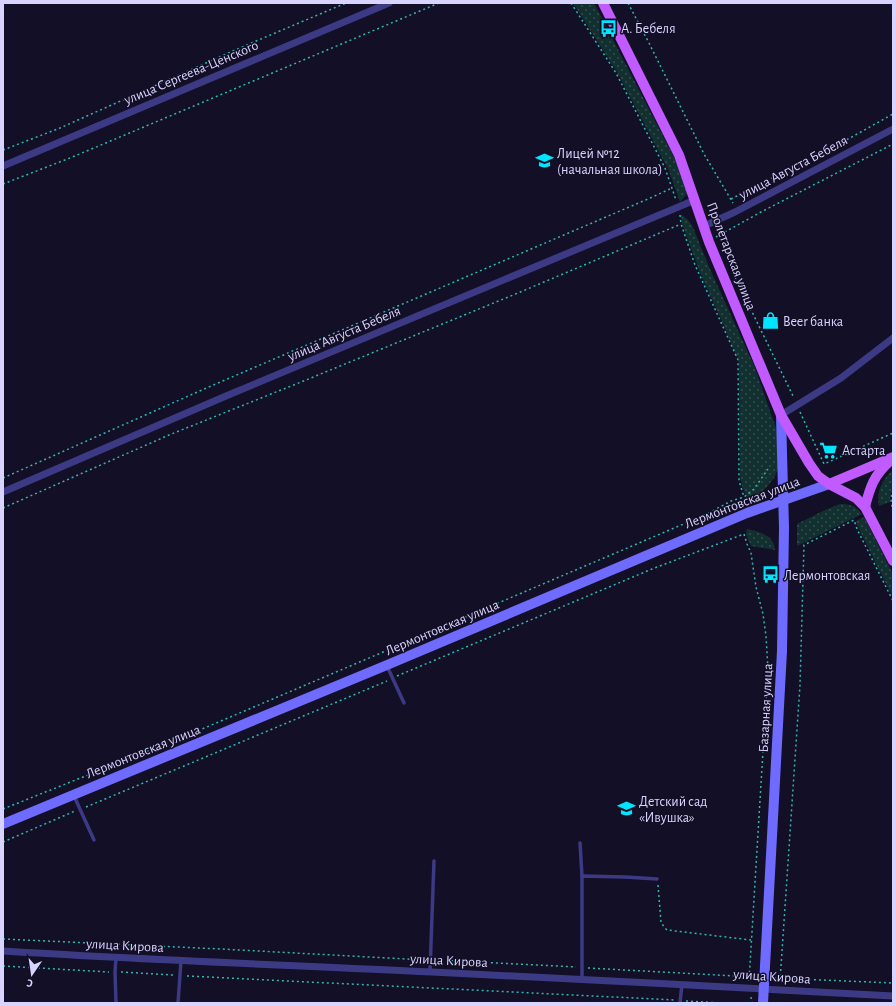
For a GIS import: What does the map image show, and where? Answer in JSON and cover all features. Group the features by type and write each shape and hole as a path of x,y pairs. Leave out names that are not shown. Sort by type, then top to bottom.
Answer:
{"main road":[{"name":"Пролетарская улица","path":"603,3 679,155 709,242 781,415 818,476 829,484 856,498 866,508 893,561"},
{"name":"Базарная улица","path":"763,1003 782,651 784,528 781,415"},
{"name":"Лермонтовская улица","path":"3,824 387,665 747,513 829,484 893,458"},
{"path":"866,508 869,494 876,476 893,458"}],"street":[{"name":"улица Сергеева-Ценского","path":"3,166 389,3"},
{"name":"улица Августа Бебеля","path":"704,226 737,211 893,129"},
{"name":"улица Августа Бебеля","path":"3,492 226,396 695,200"},
{"path":"781,415 841,378 893,338"},
{"name":"улица Кирова","path":"3,951 116,958 763,988 893,996"}],"lane":[{"path":"387,665 404,703"},
{"path":"74,795 94,840"},
{"path":"580,843 582,876 582,979"},
{"path":"430,972 434,861"},
{"path":"582,876 657,879"},
{"path":"116,958 114,972 116,1003"},
{"path":"178,1003 181,961"},
{"path":"680,1002 682,984"}],"path":[{"path":"3,150 60,128 235,50 346,3"},
{"path":"3,184 70,158 439,3"},
{"path":"571,3 616,73 665,168 679,207 681,224 695,265 738,360 739,481 744,497"},
{"path":"628,3 704,154 737,211"},
{"path":"731,199 850,138 893,114"},
{"path":"715,237 893,144"},
{"path":"3,478 211,386 672,188"},
{"path":"3,508 169,435 489,305 681,224"},
{"path":"733,272 824,464 893,433"},
{"path":"3,809 195,732 707,514 731,501 744,497 754,489 768,469"},
{"path":"893,490 891,504 893,508"},
{"path":"780,990 800,685 804,544 854,520 857,529 893,601"},
{"path":"3,842 652,569 744,534 751,553 756,587 763,614 768,669 749,976 749,988 752,1003"},
{"path":"657,879 660,922 667,930 752,940"},
{"path":"3,939 214,948 893,983"},
{"path":"3,966 722,1003"}],"green space":[{"path":"573,3 594,3 679,167 687,193 680,202 669,171 617,72"},
{"path":"681,214 692,225 710,269 753,362 777,431 778,469 774,478 767,487 749,503 740,477 739,362 701,275 682,224"},
{"path":"893,470 893,486 890,502 879,506 879,491 886,477"},
{"path":"840,504 852,506 862,514 797,546 797,524"},
{"path":"864,517 893,574 893,598 857,525 856,521"},
{"path":"747,529 769,537 772,540 775,550 751,546 746,535"}],"place":[{"name":"А. Бебеля","path":"608,28"},
{"name":"Лицей №12 (начальная школа)","path":"544,161"},
{"name":"Beer банка","path":"770,321"},
{"name":"Астарта","path":"829,450"},
{"name":"Лермонтовская","path":"771,575"},
{"name":"Детский сад «Ивушка»","path":"626,809"}]}
